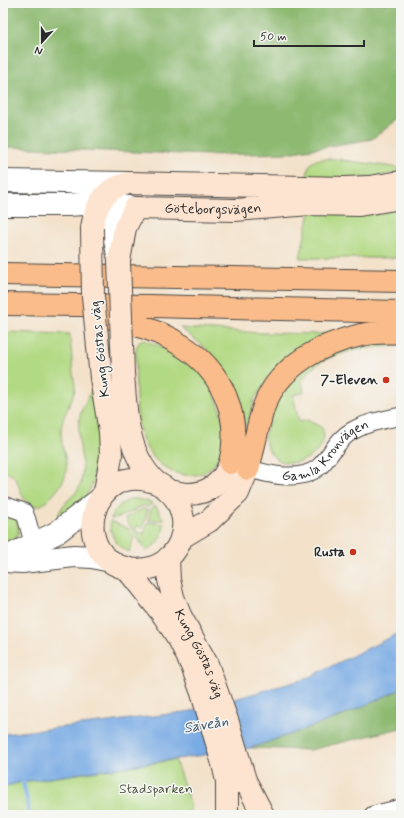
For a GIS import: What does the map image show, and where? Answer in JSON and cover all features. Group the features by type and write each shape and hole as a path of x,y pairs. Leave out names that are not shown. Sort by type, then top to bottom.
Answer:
{"highway":[{"path":"3,274 401,281"},
{"path":"3,304 401,312"},
{"path":"31,305 67,308 112,318 142,327 180,344 204,363 224,391 230,408 235,437 234,450 239,466"},
{"path":"239,466 257,428 265,405 277,383 288,370 308,355 331,343 363,334 401,332"}],"main road":[{"name":"Göteborgsvägen","path":"129,183 345,188 370,187 401,182"},
{"name":"Kung Göstas väg","path":"103,495 111,450 110,432 101,378 93,296 92,228 94,214 100,203 110,191 129,183"},
{"name":"Göteborgsvägen","path":"135,208 235,210 310,204 358,205 401,198"},
{"name":"Kung Göstas väg","path":"135,208 119,228 123,373 127,417 132,441 138,458 163,487"},
{"path":"163,487 177,501 182,512 183,525 182,537 174,552 159,565 137,570 118,565 100,550 93,535 92,519 95,508 103,495 121,482 133,479 145,479 163,487 188,494 202,492 210,488 221,480 226,473 239,466 244,481 238,493 208,520 182,537"},
{"name":"Kung Göstas väg","path":"168,558 169,580 173,597 180,615 207,664 209,691"},
{"name":"Kung Göstas väg","path":"118,565 164,616 180,641 192,666 228,723 231,762 227,781 227,815"},
{"name":"Kung Göstas väg","path":"231,762 245,780 263,815"},
{"path":"246,815 254,815"}],"street":[{"path":"3,181 129,183"},
{"path":"83,182 119,228"},
{"name":"Göteborgsvägen","path":"25,206 67,206 100,203 135,208"},
{"path":"3,205 25,206 67,213 80,217 92,228"},
{"name":"Gamla Kronvägen","path":"239,466 282,475 295,476 306,473 318,467 337,444 350,432 371,422 401,416"},
{"path":"4,561 22,562 36,552 56,533 103,495"},
{"path":"3,506 24,512 36,552"},
{"path":"36,552 92,557 118,565"},
{"path":"373,815 401,808"}],"green space":[{"path":"3,3 401,3 401,117 372,139 287,153 209,155 3,146"},
{"path":"320,159 334,159 401,168 394,174 344,180 307,178 311,163"},
{"path":"401,209 401,258 300,258 310,212"},
{"path":"180,328 261,333 330,334 268,379 254,400 246,429 236,392 224,369 204,347"},
{"path":"3,332 70,334 75,389 63,419 61,430 66,471 60,486 52,496 44,503 37,506 31,506 27,503 12,475 3,471"},
{"path":"142,339 169,350 188,360 201,374 213,391 224,426 224,438 217,459 211,467 204,472 194,475 183,475 171,471 161,465 152,456 143,441 136,403 136,347"},
{"path":"401,339 401,346 368,348 344,353 323,361 313,368 302,380 304,392 293,395 299,422 308,420 322,428 324,437 321,446 308,458 298,462 289,463 279,461 272,455 268,449 264,437 278,393 325,352"},
{"path":"93,388 100,438 100,450 96,475 90,489 81,503 74,509 58,518 62,508 76,493 81,483 82,460 78,430 79,422 83,409"},
{"path":"131,499 142,500 153,504 146,507 144,505 123,516 111,519 119,506"},
{"path":"156,506 164,520 148,520 151,508"},
{"path":"144,508 145,510 148,509 143,528 137,526 135,531 144,534 148,522 164,524 157,543 146,551 125,518"},
{"path":"3,512 16,516 18,534 16,538 9,543 3,544"},
{"path":"110,521 128,528 134,537 129,552 114,540"},
{"path":"401,689 401,728 310,750 251,748 339,717"},
{"name":"Stadsparken","path":"175,760 190,803 190,815 3,815 3,787 22,782"}],"water":[{"name":"Säveån","path":"401,632 401,689 339,717 251,748 22,782 3,787 3,734 192,711 305,679"}],"waterway":[{"path":"22,777 28,805 28,815"}],"place":[{"name":"7-Eleven","path":"386,380"},
{"name":"Rusta","path":"353,552"}]}
